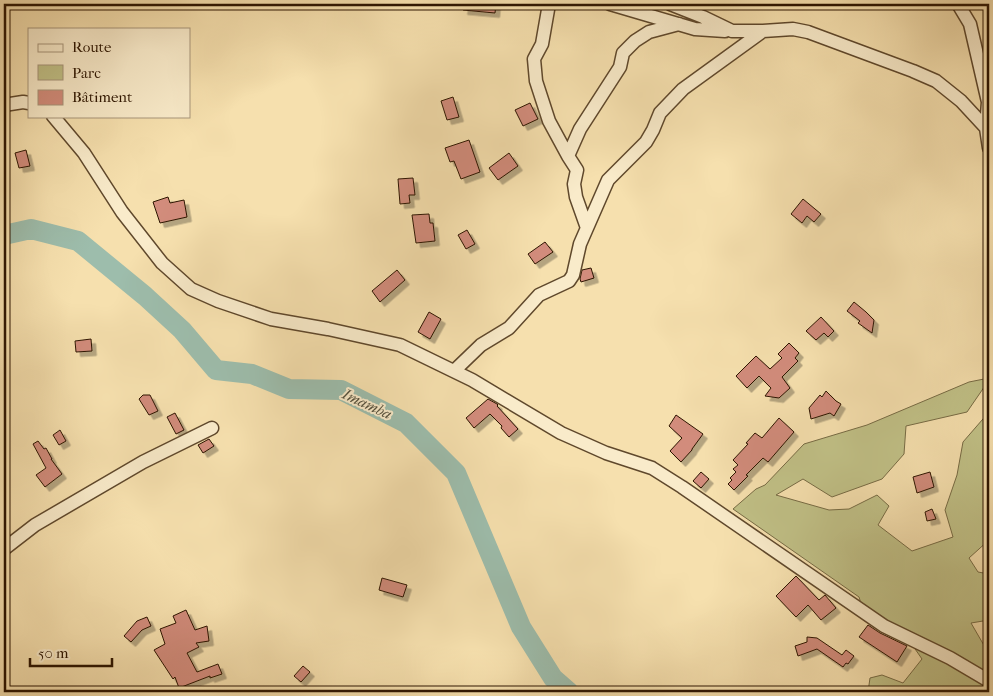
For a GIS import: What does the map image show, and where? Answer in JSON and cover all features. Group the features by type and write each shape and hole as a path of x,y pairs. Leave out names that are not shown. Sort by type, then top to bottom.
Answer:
{"street":[{"path":"549,4 542,44 534,59 536,81 549,121 577,170 574,184 576,197 587,228"},
{"path":"610,4 695,29 732,31 793,30 808,32 936,81 961,101 986,128"},
{"path":"670,4 732,31"},
{"path":"958,4 970,24 988,102 986,128 989,148"},
{"path":"568,156 580,128 620,67 623,53 635,41 649,32 679,24"},
{"path":"454,371 481,345 509,328 539,295 569,280 573,275 580,244 608,180 646,142 660,113 682,89 762,31"},
{"path":"4,105 28,103"},
{"path":"55,118 84,153 122,212 162,263 191,289 218,301 271,319 400,345 472,380 562,433 606,453 652,468 884,626 950,658 989,681"},
{"path":"4,549 35,525 143,462 212,428"}],"green space":[{"path":"989,378 967,412 906,426 904,454 882,479 832,497 803,479 776,495 829,510 849,509 877,495 889,506 878,525 912,551 953,537 945,510 957,475 963,442 989,412 989,540 969,558 978,572 989,574 989,620 971,623 989,654 989,692 868,692 870,678 882,675 903,683 922,659 913,646 864,613 859,597 733,509 756,489 765,485 804,444 867,425 969,382"}],"building":[{"path":"464,4 496,4 495,13 463,10"},
{"path":"453,97 459,117 447,120 441,101"},
{"path":"530,103 538,119 523,126 515,110"},
{"path":"469,140 480,172 461,179 454,161 450,162 445,148"},
{"path":"26,150 30,166 19,168 15,153"},
{"path":"509,153 518,166 498,180 489,168"},
{"path":"413,178 415,195 409,195 410,203 400,204 398,179"},
{"path":"168,197 170,203 184,200 187,217 160,223 153,202"},
{"path":"803,199 821,214 814,222 807,216 802,223 791,214"},
{"path":"429,214 430,223 433,223 435,241 416,243 412,215"},
{"path":"467,230 475,244 466,249 458,235"},
{"path":"545,242 553,252 535,264 528,254"},
{"path":"591,268 594,278 581,282 582,270"},
{"path":"397,270 405,280 380,302 372,291"},
{"path":"854,302 874,320 872,333 858,323 860,321 847,311"},
{"path":"429,312 441,319 430,339 418,332"},
{"path":"821,317 834,331 828,337 824,333 816,340 806,331"},
{"path":"91,339 92,351 76,352 75,341"},
{"path":"789,343 799,353 795,358 798,361 782,377 790,388 779,398 765,396 771,388 759,376 747,388 736,376 756,356 770,369 782,358 778,354"},
{"path":"826,391 841,404 834,416 830,413 811,419 809,408"},
{"path":"143,395 150,395 158,411 149,415 139,399"},
{"path":"488,399 498,405 518,429 509,437 501,428 502,426 490,414 474,428 466,418"},
{"path":"175,413 184,430 176,434 167,417"},
{"path":"676,415 703,434 681,462 670,451 682,438 669,426"},
{"path":"779,418 794,432 768,462 763,458 734,490 728,484 732,480 730,478 736,472 733,469 738,465 733,460 748,444 746,443 755,433 762,438"},
{"path":"60,430 66,441 59,445 53,435"},
{"path":"209,439 214,446 203,453 198,445"},
{"path":"38,441 44,449 46,448 51,459 62,474 45,487 36,475 46,468 33,444"},
{"path":"701,472 709,479 701,488 693,481"},
{"path":"930,472 934,487 917,493 913,477"},
{"path":"932,509 936,519 927,521 925,512"},
{"path":"796,576 819,600 825,595 836,608 821,620 808,605 796,617 776,596"},
{"path":"382,578 407,585 403,597 379,590"},
{"path":"186,610 195,630 207,626 209,641 196,643 199,647 187,653 197,672 218,664 222,674 210,678 210,676 179,688 175,677 173,679 154,650 165,644 160,629 176,623 173,616"},
{"path":"147,617 151,626 142,630 131,642 124,636 137,621"},
{"path":"868,625 907,646 897,662 859,637"},
{"path":"807,637 817,638 842,655 846,650 854,656 843,667 817,649 798,656 795,646 807,642"},
{"path":"303,666 310,672 301,682 294,676"}],"waterway":[{"name":"Imamba","path":"4,235 31,229 78,241 145,296 182,330 216,370 252,374 289,389 341,390 406,423 456,473 521,627 553,678 569,692"}]}
